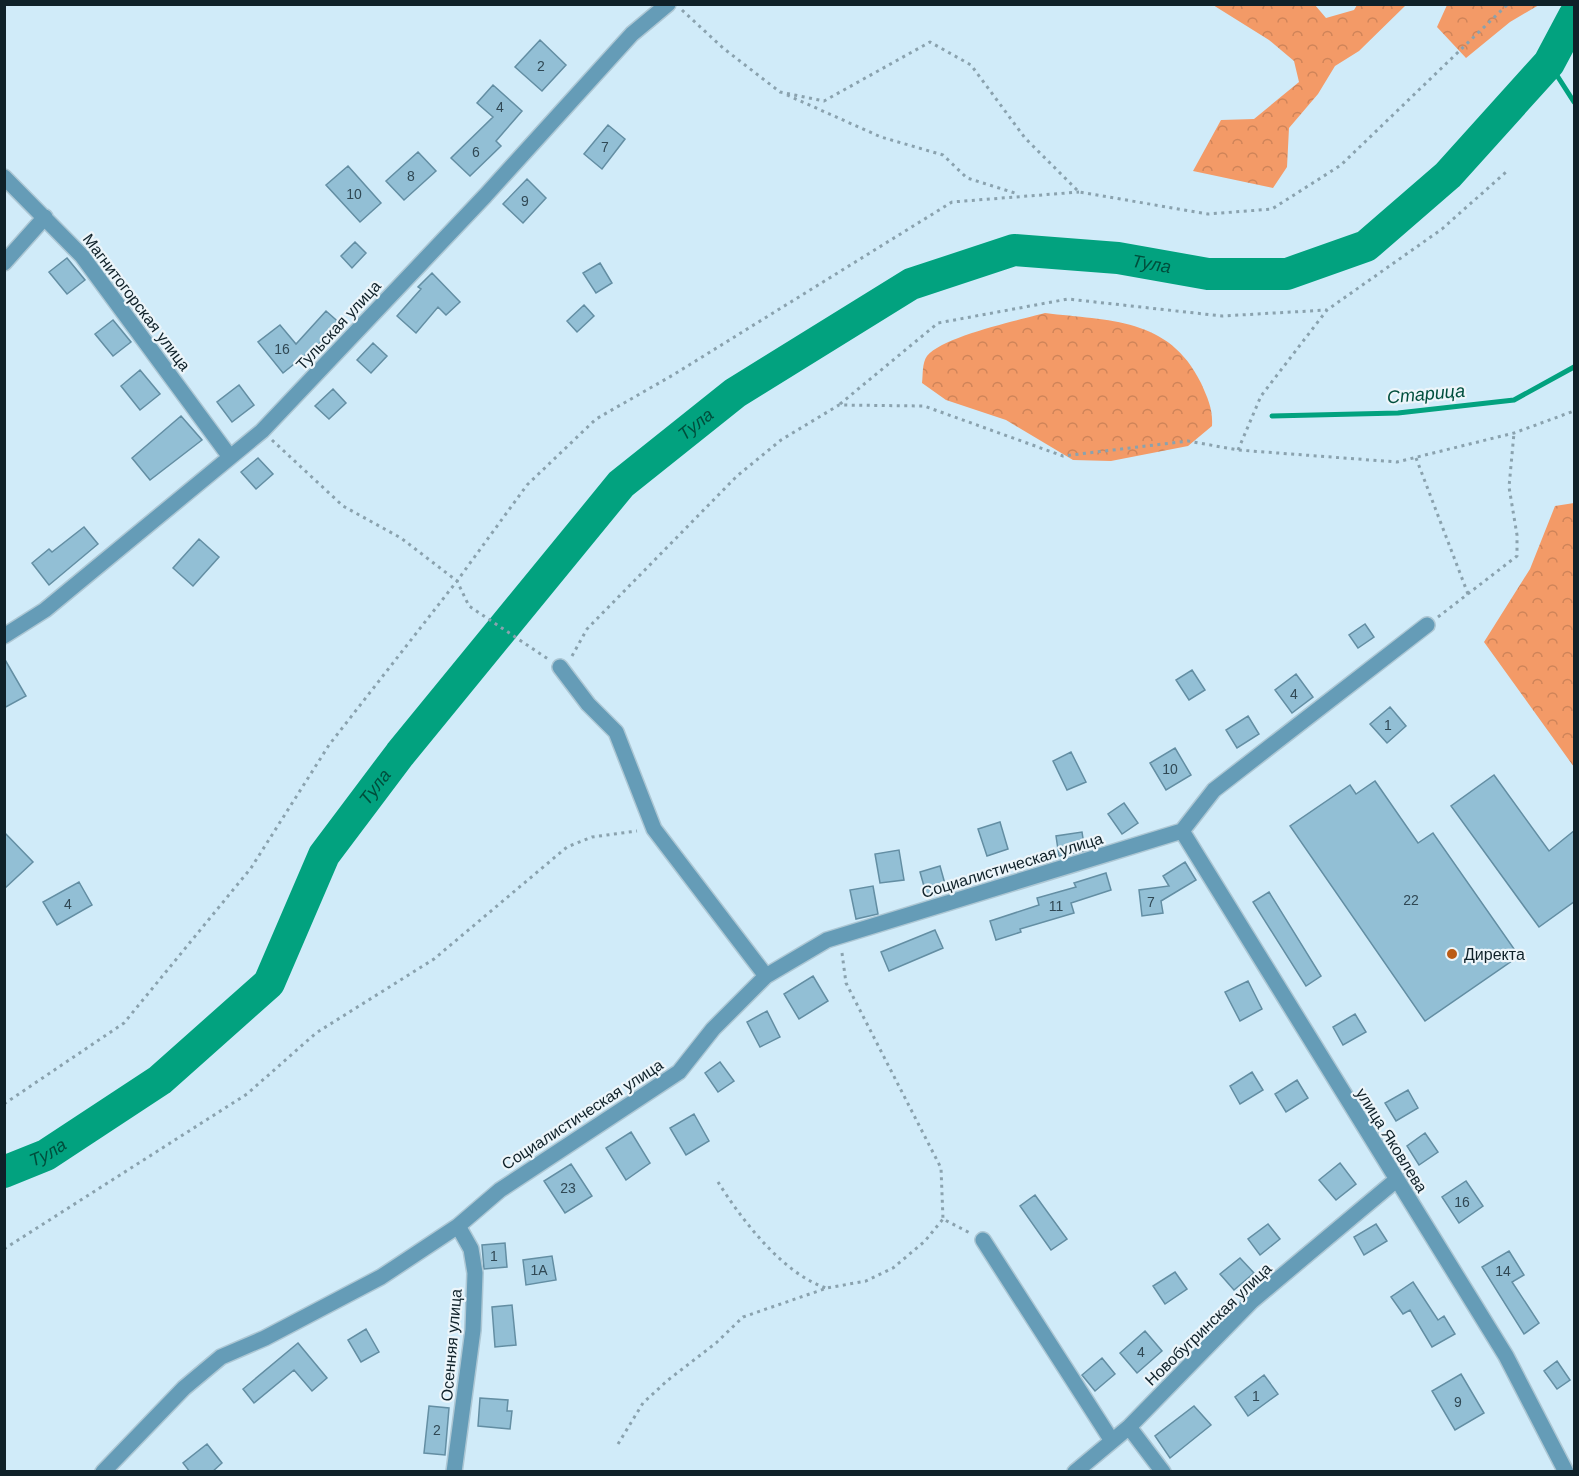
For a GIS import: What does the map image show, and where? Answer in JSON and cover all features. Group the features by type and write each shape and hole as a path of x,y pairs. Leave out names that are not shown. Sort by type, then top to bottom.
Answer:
{"street":[{"name":"Тульская улица","path":"4,636 45,610 262,431 484,196 632,34 668,4"},
{"name":"Магнитогорская улица","path":"4,177 82,256 230,457"},
{"path":"4,263 45,217"},
{"path":"1182,831 1214,790 1427,625"},
{"path":"560,667 588,704 616,732 654,830 766,976"},
{"name":"Социалистическая улица","path":"103,1472 184,1388 221,1357 265,1338 381,1277 458,1226 500,1190 679,1071 713,1029 766,976 827,940 1182,831"},
{"name":"улица Яковлева","path":"1182,831 1395,1181 1506,1356 1566,1472"},
{"name":"Новобугринская улица","path":"1075,1472 1129,1427 1252,1301 1395,1181"},
{"name":"Осенняя улица","path":"454,1472 473,1330 475,1273 471,1249 458,1226"},
{"path":"983,1240 1112,1441"},
{"path":"1129,1427 1163,1472"}],"path":[{"path":"676,4 723,48 780,92 881,137 943,155 967,178 1021,195"},
{"path":"4,1104 124,1023 251,868 328,745 457,581 527,485 596,419 756,324 952,202 1079,192 1208,214 1272,209 1341,165 1508,4"},
{"path":"780,92 824,101 930,42 971,65 1025,138 1079,192"},
{"path":"1238,450 1261,396 1327,310 1442,229 1506,172"},
{"path":"560,667 575,653 587,629 737,476 782,440 839,405 938,323 1068,299 1222,316 1327,310"},
{"path":"839,405 924,406 1063,456 1188,441 1238,450 1397,462 1514,433 1575,411"},
{"path":"262,431 343,506 401,538 457,581 469,606 541,653"},
{"path":"1427,625 1517,556 1517,535 1509,486 1514,433"},
{"path":"1415,458 1468,594"},
{"path":"4,1249 248,1094 316,1033 434,959 567,847 592,837 654,830"},
{"path":"618,1444 643,1403 668,1380 716,1343 743,1317 827,1288 866,1281 893,1268 925,1241 943,1219 941,1168 846,983 839,936"},
{"path":"718,1182 737,1212 765,1243 807,1281 827,1288"},
{"path":"943,1219 983,1240"}],"green space":[{"path":"1447,4 1539,5 1510,22 1466,58 1437,27"},
{"path":"1213,5 1315,5 1326,18 1354,10 1357,5 1406,5 1359,51 1335,66 1318,94 1289,128 1287,167 1273,188 1193,171 1221,120 1254,119 1299,82 1294,61 1269,40"},
{"path":"1045,313 1114,321 1135,326 1172,345 1188,361 1201,383 1211,409 1212,426 1188,446 1111,461 1073,460 1006,420 946,400 922,383 925,359 936,349 965,335"},
{"path":"1574,503 1574,767 1484,642 1530,569 1555,506"}],"building":[{"path":"540,40 566,65 542,91 515,67"},
{"path":"493,85 522,111 496,141 501,146 470,176 451,158 493,117 477,103"},
{"path":"608,125 625,139 602,169 584,154"},
{"path":"418,152 436,171 404,200 386,181"},
{"path":"348,166 381,203 360,222 326,185"},
{"path":"527,179 546,198 523,223 503,204"},
{"path":"355,242 366,253 352,268 341,256"},
{"path":"67,258 85,280 67,294 49,272"},
{"path":"600,263 612,283 596,293 583,273"},
{"path":"432,273 460,302 446,315 438,307 416,333 397,316 421,289 418,287"},
{"path":"584,305 594,316 577,332 567,321"},
{"path":"326,311 343,326 323,347 320,343 283,373 258,342 280,325 296,344"},
{"path":"113,320 131,342 113,356 95,334"},
{"path":"373,343 387,356 371,373 357,360"},
{"path":"140,370 160,394 140,410 121,386"},
{"path":"239,385 254,405 232,422 217,402"},
{"path":"333,389 346,403 329,419 315,406"},
{"path":"181,416 202,440 150,480 132,458"},
{"path":"258,458 273,474 256,489 241,472"},
{"path":"84,527 98,544 49,585 32,563 49,549 52,552"},
{"path":"199,539 219,557 193,586 173,568"},
{"path":"1365,624 1374,637 1358,648 1349,635"},
{"path":"4,658 26,696 4,708"},
{"path":"1192,670 1205,690 1189,700 1176,680"},
{"path":"1296,674 1313,697 1292,713 1275,690"},
{"path":"1390,707 1406,726 1387,743 1370,724"},
{"path":"1248,716 1259,734 1237,748 1226,730"},
{"path":"1175,748 1191,775 1166,790 1150,763"},
{"path":"1071,752 1086,782 1067,790 1053,761"},
{"path":"1494,775 1549,851 1575,830 1575,901 1539,927 1451,806"},
{"path":"1375,781 1418,843 1433,833 1519,956 1425,1021 1290,826 1350,785 1356,794"},
{"path":"1124,803 1138,823 1122,834 1108,814"},
{"path":"1000,822 1008,849 987,856 978,829"},
{"path":"4,832 33,862 4,889"},
{"path":"1082,832 1085,851 1059,856 1056,836"},
{"path":"899,850 904,880 880,883 875,854"},
{"path":"1185,862 1196,880 1161,901 1163,913 1142,916 1139,890 1169,886 1163,876"},
{"path":"940,866 947,891 927,897 920,872"},
{"path":"1106,873 1111,890 1071,903 1074,913 1020,929 1021,932 996,940 990,921 1039,905 1037,898 1076,887 1074,883"},
{"path":"79,882 92,905 57,925 43,902"},
{"path":"873,886 878,914 856,919 850,890"},
{"path":"1269,892 1321,976 1306,986 1253,902"},
{"path":"935,930 943,948 889,971 881,952"},
{"path":"813,976 828,1001 799,1019 784,994"},
{"path":"1248,981 1262,1009 1240,1021 1225,992"},
{"path":"767,1011 780,1037 760,1047 747,1022"},
{"path":"1355,1014 1366,1032 1343,1045 1333,1027"},
{"path":"720,1062 734,1081 718,1092 705,1073"},
{"path":"1252,1072 1263,1090 1240,1104 1230,1086"},
{"path":"1297,1080 1308,1098 1286,1112 1275,1094"},
{"path":"1408,1090 1418,1108 1396,1121 1385,1103"},
{"path":"694,1114 709,1141 686,1155 670,1128"},
{"path":"631,1132 650,1163 626,1180 606,1148"},
{"path":"1425,1133 1438,1152 1419,1165 1407,1146"},
{"path":"1340,1163 1356,1184 1336,1200 1319,1180"},
{"path":"571,1164 592,1196 565,1213 544,1181"},
{"path":"1466,1181 1483,1206 1459,1223 1442,1197"},
{"path":"1035,1195 1067,1239 1051,1250 1020,1206"},
{"path":"1268,1224 1280,1239 1260,1255 1248,1239"},
{"path":"1376,1224 1387,1241 1364,1255 1354,1237"},
{"path":"505,1243 507,1267 484,1269 482,1245"},
{"path":"1509,1251 1524,1275 1512,1282 1539,1323 1524,1334 1482,1267"},
{"path":"552,1256 556,1280 526,1285 523,1260"},
{"path":"1240,1258 1254,1273 1234,1290 1220,1274"},
{"path":"1175,1272 1187,1289 1165,1304 1153,1286"},
{"path":"1413,1282 1438,1320 1444,1316 1455,1334 1432,1347 1410,1310 1403,1314 1391,1297"},
{"path":"512,1305 516,1345 495,1347 492,1307"},
{"path":"366,1329 379,1352 361,1362 348,1340"},
{"path":"1145,1331 1162,1351 1137,1373 1120,1353"},
{"path":"298,1343 327,1378 312,1391 294,1370 254,1403 243,1389"},
{"path":"1102,1358 1115,1374 1095,1391 1082,1375"},
{"path":"1557,1361 1570,1380 1557,1389 1544,1371"},
{"path":"1461,1374 1484,1413 1455,1430 1432,1391"},
{"path":"1264,1375 1278,1394 1248,1416 1235,1397"},
{"path":"480,1398 508,1400 507,1411 512,1411 510,1429 478,1426"},
{"path":"429,1406 449,1408 445,1455 424,1453"},
{"path":"1194,1406 1211,1425 1170,1458 1155,1436"},
{"path":"207,1444 222,1463 212,1472 190,1472 183,1463"}],"waterway":[{"name":"Тула","path":"4,1172 46,1155 160,1080 269,983 324,855 400,754 621,484 735,393 911,284 1014,250 1118,258 1208,274 1287,274 1366,246 1448,175 1549,63 1574,16"},
{"name":"Старица","path":"1549,63 1574,102"},
{"name":"Старица","path":"1272,416 1398,413 1514,400 1574,367"}],"place":[{"name":"Директа","path":"1452,954"}]}
